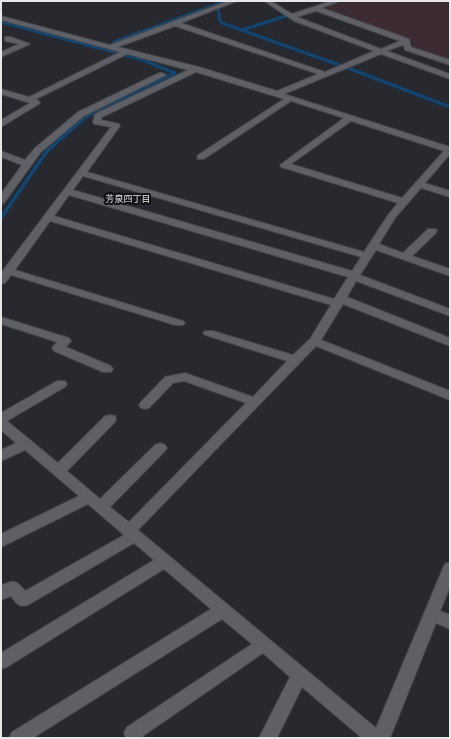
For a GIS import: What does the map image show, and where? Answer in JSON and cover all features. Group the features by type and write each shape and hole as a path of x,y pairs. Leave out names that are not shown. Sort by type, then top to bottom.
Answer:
{"street":[{"path":"111,47 234,1"},
{"path":"267,1 289,16 450,77"},
{"path":"289,16 337,1"},
{"path":"315,8 406,41"},
{"path":"1,18 28,30 111,47 124,53 196,69 291,98 450,150 391,217 314,341 254,402 132,533 23,600 13,587 1,594"},
{"path":"174,23 325,74"},
{"path":"4,40 28,30"},
{"path":"1,55 26,44 4,40"},
{"path":"277,94 406,41"},
{"path":"406,41 408,48 450,63"},
{"path":"29,100 124,53"},
{"path":"1,281 116,126 96,122 98,116 196,69"},
{"path":"1,201 38,150 81,114 162,75"},
{"path":"1,91 36,102 1,124"},
{"path":"201,157 291,98"},
{"path":"350,118 284,164 404,202"},
{"path":"1,154 27,164"},
{"path":"82,173 368,256"},
{"path":"419,184 450,194"},
{"path":"68,192 355,277 450,314"},
{"path":"49,218 340,301 450,342"},
{"path":"405,257 432,231"},
{"path":"374,246 450,272"},
{"path":"8,271 178,323"},
{"path":"1,320 65,341 58,348 107,370"},
{"path":"209,333 296,360"},
{"path":"314,341 450,396"},
{"path":"145,405 168,380 185,376 254,402"},
{"path":"1,419 61,384"},
{"path":"58,471 110,420"},
{"path":"1,423 375,738"},
{"path":"1,456 26,444"},
{"path":"101,507 160,448"},
{"path":"1,541 89,497"},
{"path":"1,662 165,561"},
{"path":"381,738 450,570"},
{"path":"18,738 223,610"},
{"path":"431,614 450,622"},
{"path":"135,738 133,733 264,644"},
{"path":"268,738 300,675"}],"shaded area":[{"path":"343,1 450,1 450,60 413,47 412,45 416,43 323,9"}],"waterway":[{"path":"215,5 227,1"},
{"path":"114,42 212,6"},
{"path":"218,9 220,21 222,23 339,65"},
{"path":"242,30 292,14"},
{"path":"1,22 140,59 175,73 88,116 79,123"},
{"path":"348,68 450,107"},
{"path":"1,218 47,151 80,122"}],"district":[{"name":"芳泉四丁目","path":"128,200"}]}
